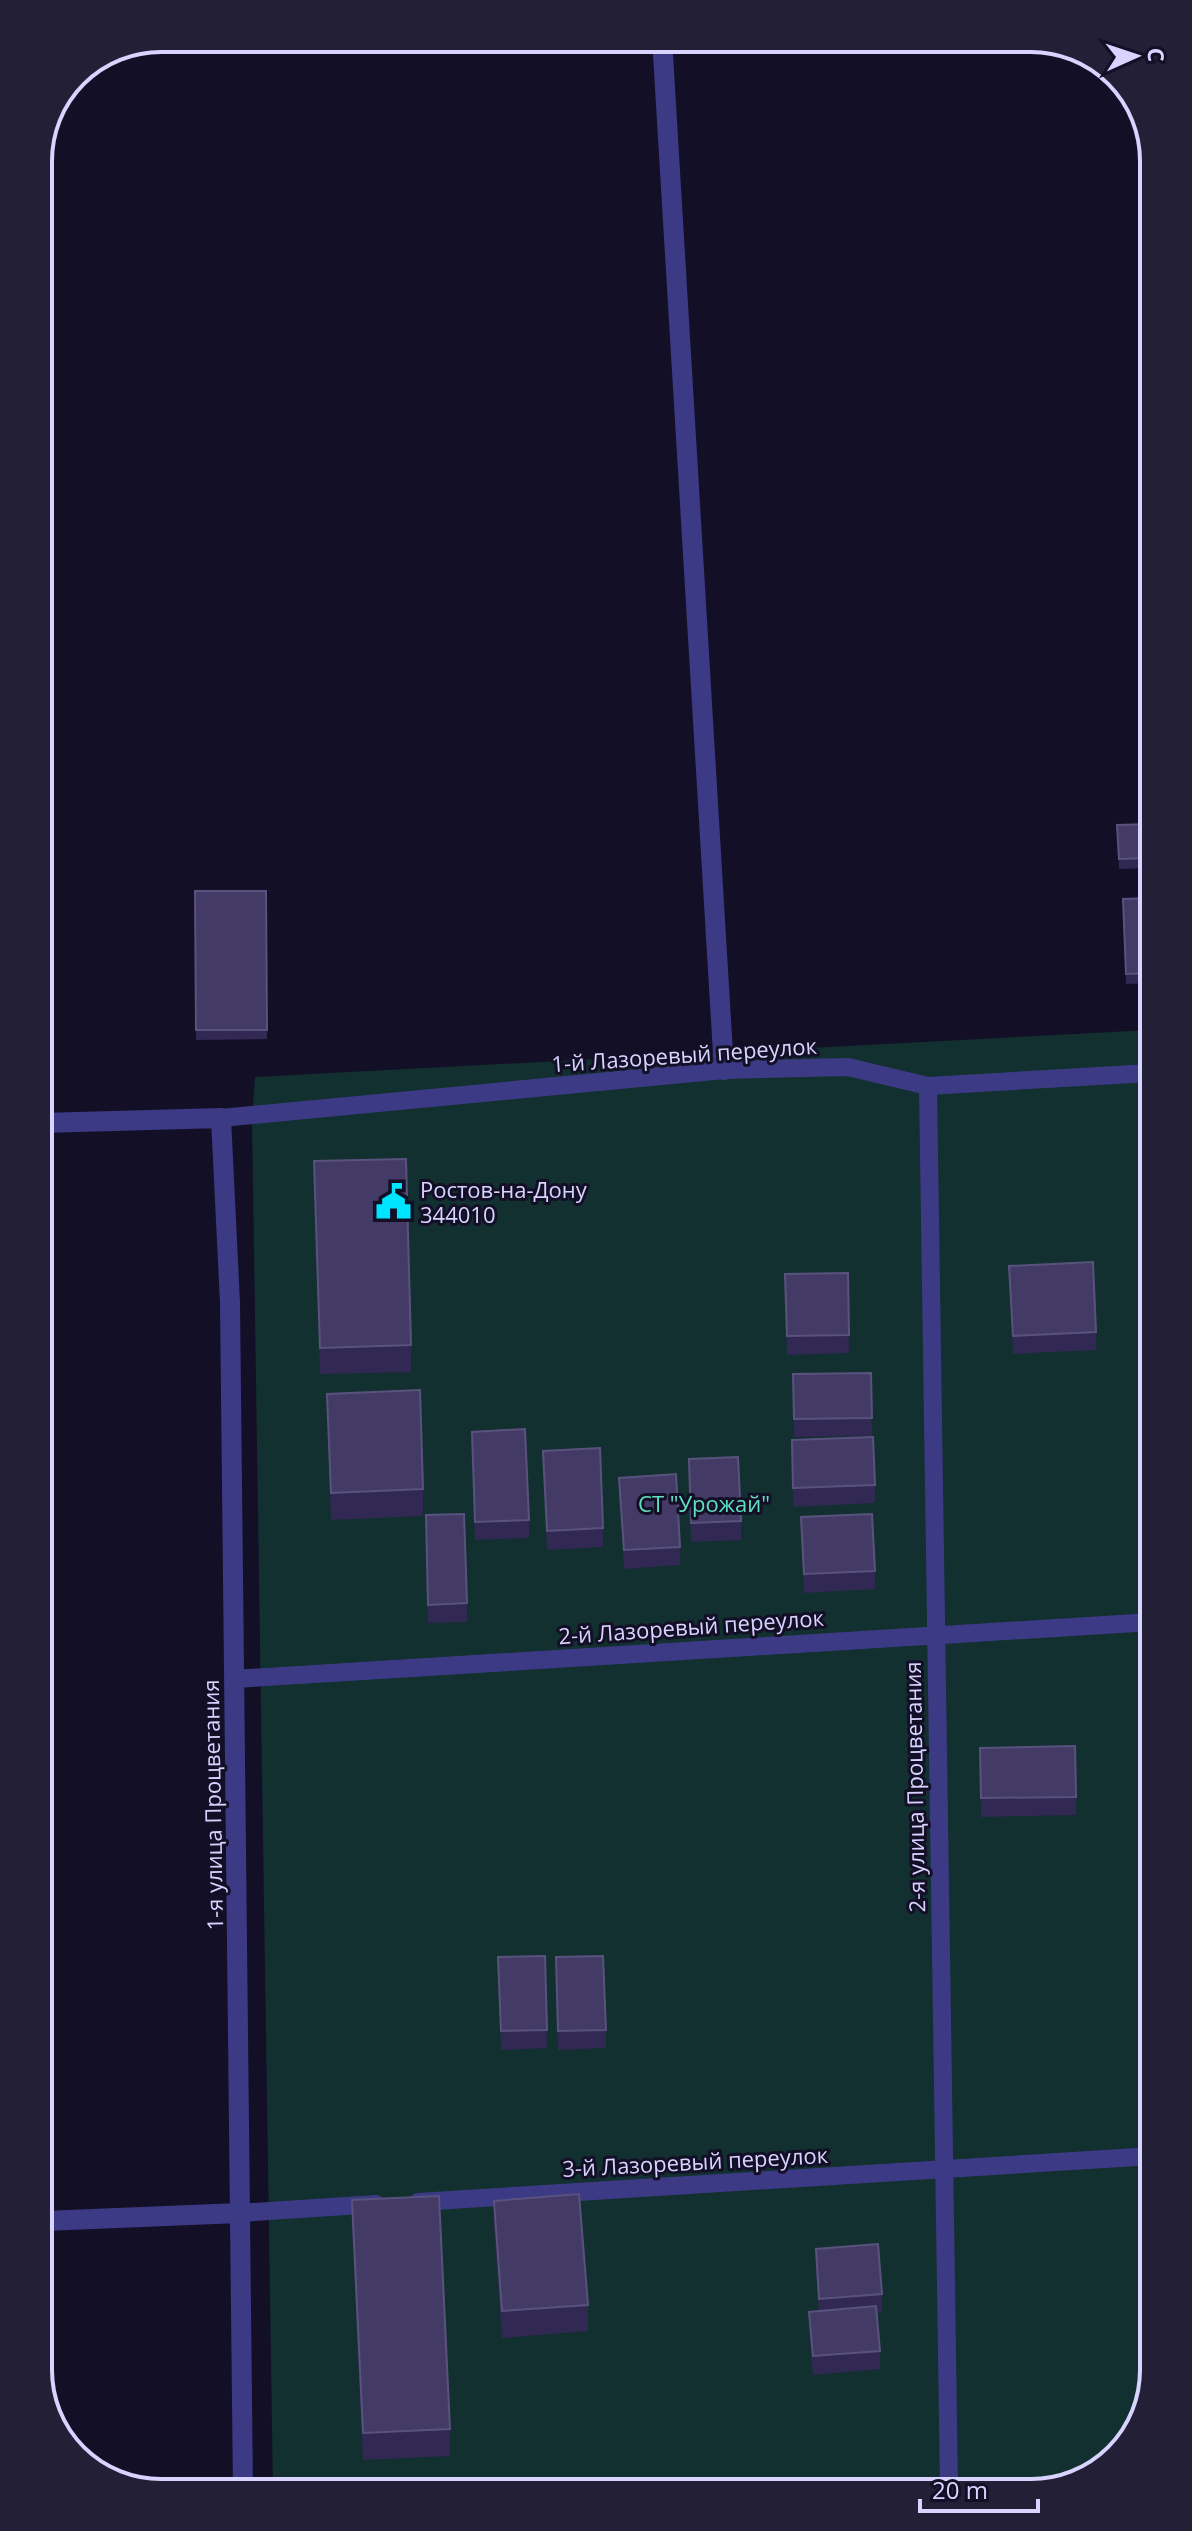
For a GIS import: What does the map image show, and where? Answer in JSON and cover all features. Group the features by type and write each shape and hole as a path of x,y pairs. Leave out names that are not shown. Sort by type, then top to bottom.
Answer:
{"street":[{"path":"663,52 724,1070"},
{"path":"52,1123 221,1118"},
{"name":"1-я улица Процветания","path":"221,1118 230,1303 243,2479"},
{"path":"52,2221 239,2213"}],"lane":[{"name":"1-й Лазоревый переулок","path":"221,1118 724,1070 848,1067 928,1086 1140,1074"},
{"name":"2-я улица Процветания","path":"928,1086 949,2479"},
{"name":"2-й Лазоревый переулок","path":"234,1679 1140,1623"},
{"name":"3-й Лазоревый переулок","path":"239,2213 1140,2157"}],"green space":[{"name":"СТ \"Урожай\"","path":"1140,1031 1140,2370 1129,2418 1118,2436 1092,2461 1066,2473 1031,2479 273,2479 252,1121 255,1077"}],"building":[{"path":"1140,824 1140,858 1119,859 1117,825"},
{"path":"195,891 266,891 267,1030 196,1030"},
{"path":"1140,898 1140,973 1126,974 1123,899"},
{"path":"406,1159 411,1345 320,1348 314,1161"},
{"path":"1093,1262 1096,1332 1013,1336 1009,1266"},
{"path":"848,1273 849,1335 787,1336 785,1274"},
{"path":"871,1373 872,1418 794,1419 793,1374"},
{"path":"420,1390 423,1489 331,1493 327,1394"},
{"path":"525,1429 529,1520 475,1522 472,1432"},
{"path":"873,1437 875,1485 793,1488 792,1440"},
{"path":"600,1448 603,1528 547,1531 543,1451"},
{"path":"738,1457 741,1521 691,1523 689,1459"},
{"path":"676,1474 680,1547 624,1550 619,1478"},
{"path":"464,1514 467,1603 428,1605 426,1515"},
{"path":"872,1514 875,1571 804,1574 801,1517"},
{"path":"1075,1746 1076,1797 981,1798 980,1748"},
{"path":"545,1956 547,2030 501,2031 498,1957"},
{"path":"603,1956 606,2030 558,2031 556,1957"},
{"path":"579,2194 588,2305 502,2311 494,2201"},
{"path":"439,2196 450,2429 363,2433 352,2200"},
{"path":"878,2244 882,2294 819,2299 816,2249"},
{"path":"876,2306 880,2351 813,2356 809,2312"}],"place":[{"name":"Ростов-на-Дону 344010","path":"394,1202"}]}
